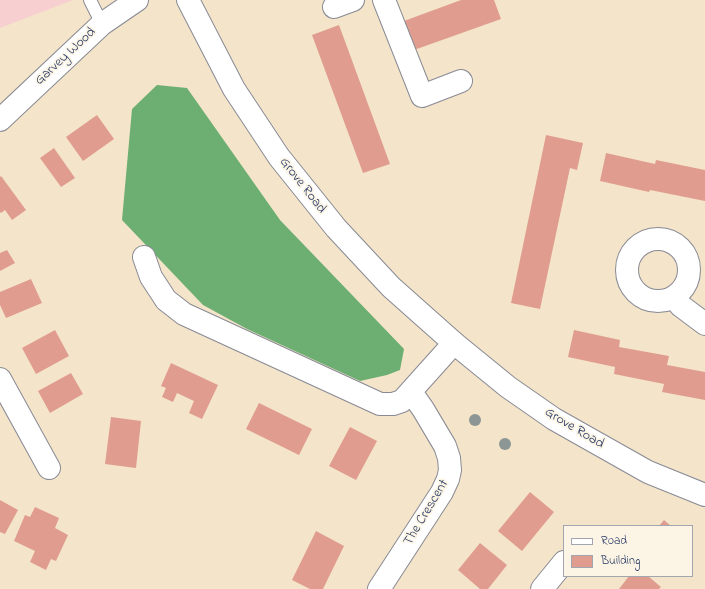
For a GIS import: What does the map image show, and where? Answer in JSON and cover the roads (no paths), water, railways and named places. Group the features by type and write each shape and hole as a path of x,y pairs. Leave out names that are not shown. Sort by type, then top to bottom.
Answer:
{"street":[{"name":"Garvey Wood","path":"0,120 102,24 137,0"},
{"name":"Grove Road","path":"188,0 234,89 279,157 336,228 391,287 454,343 508,387 554,419 648,472 705,495"},
{"path":"384,0 422,96 461,81"},
{"path":"144,257 151,277 166,300 184,314 374,402 393,404 402,401 454,343"},
{"path":"674,298 681,306 705,324"},
{"path":"0,379 49,468"},
{"name":"The Crescent","path":"379,589 442,492 450,470 449,458 445,446 423,409 410,392"},
{"path":"542,589 563,563"}],"lane":[{"path":"90,0 102,24"}]}
